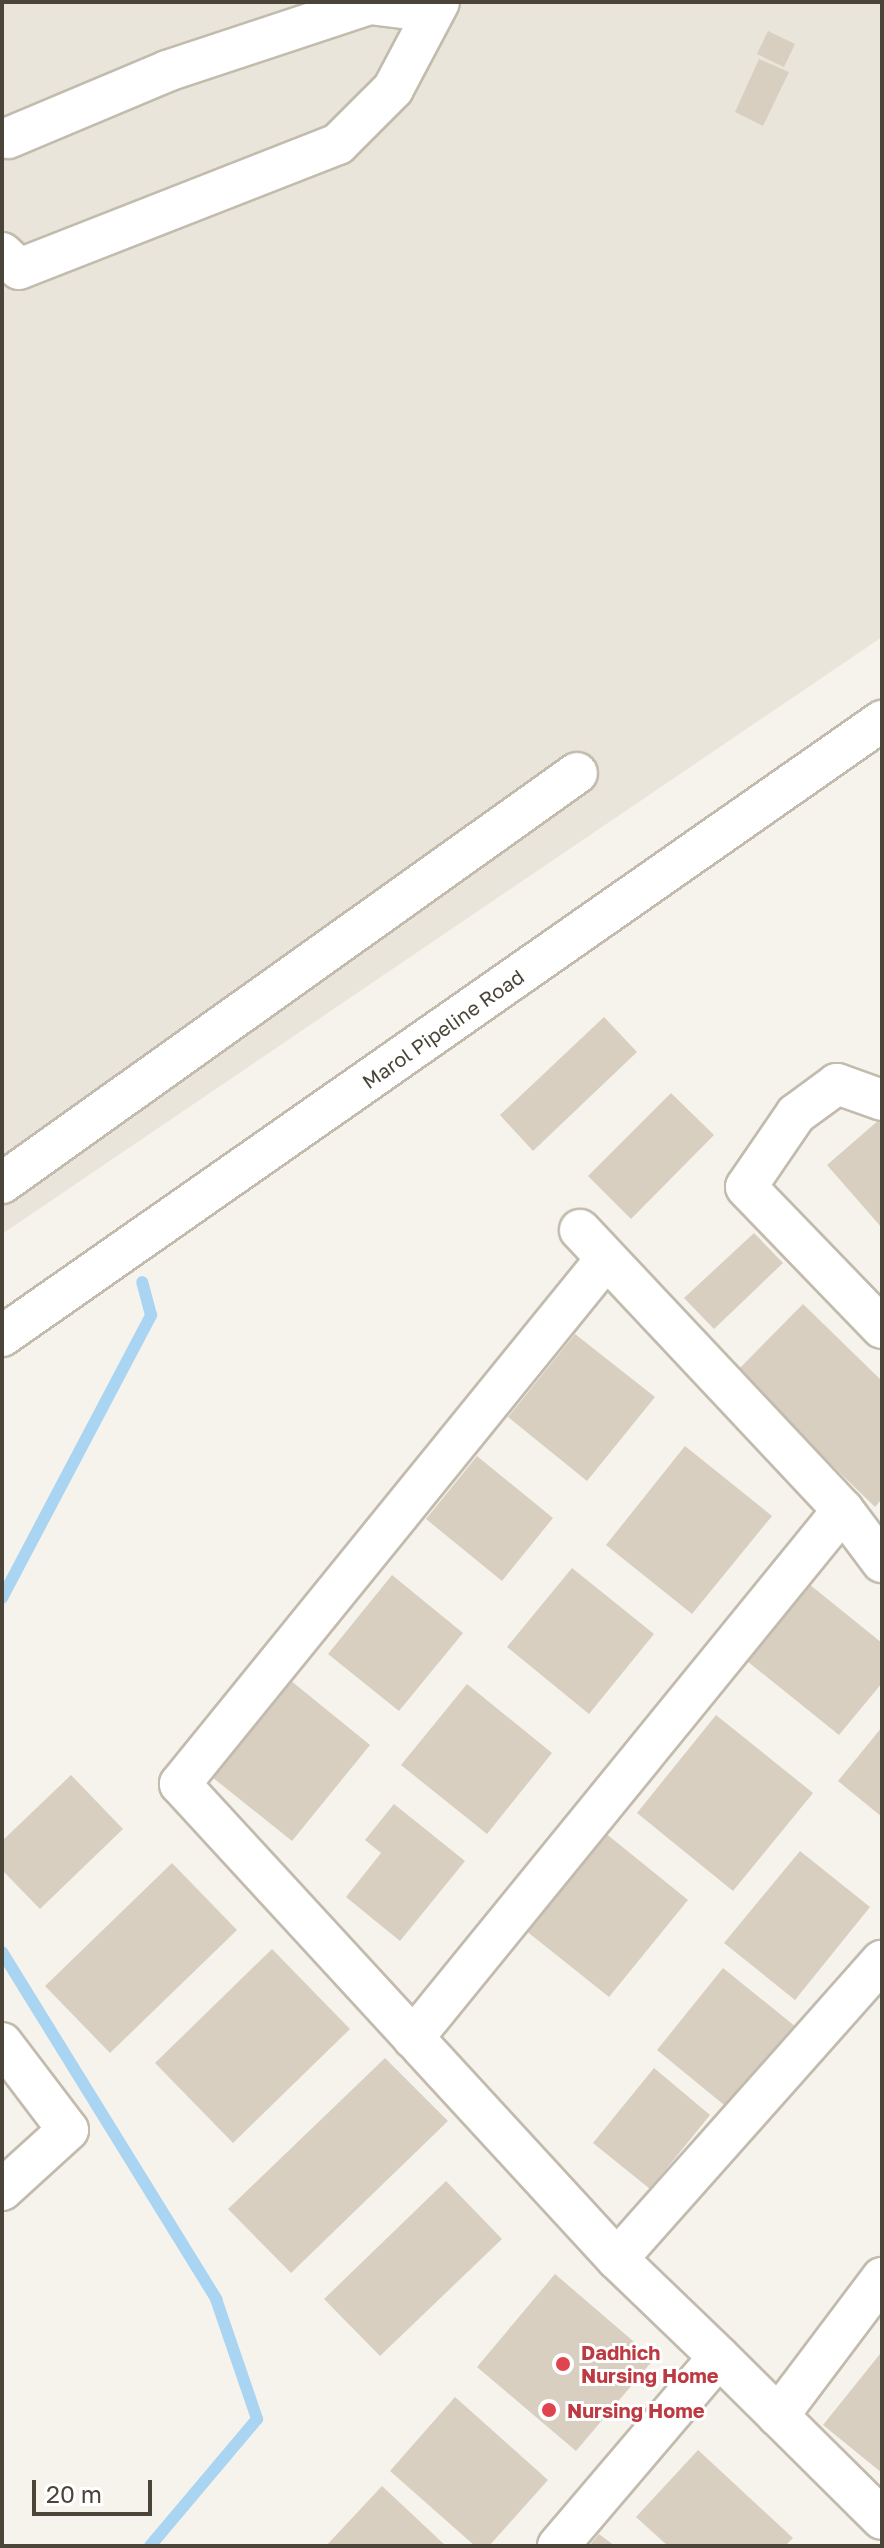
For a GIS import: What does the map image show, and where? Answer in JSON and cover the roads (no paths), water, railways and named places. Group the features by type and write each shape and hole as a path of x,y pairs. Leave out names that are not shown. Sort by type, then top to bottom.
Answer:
{"street":[{"path":"8,138 167,71 370,4 436,7 393,89 338,144 8,270"},
{"name":"Marol Pipeline Road","path":"2,1336 882,721"},
{"path":"2,1183 577,773"},
{"path":"882,1100 837,1084 796,1114 746,1187 882,1328"},
{"path":"580,1230 843,1510 882,1562"},
{"path":"606,1259 180,1784 617,2259 882,2519"},
{"path":"413,2038 843,1510"},
{"path":"617,2259 882,1961"},
{"path":"2,2043 68,2130 2,2190"},
{"path":"778,2416 882,2278"},
{"path":"558,2546 719,2357"}],"waterway":[{"path":"2,1598 151,1315 142,1282"},
{"path":"2,1952 216,2299 257,2419 150,2546"}],"place":[{"name":"Dadhich Nursing Home","path":"563,2364"},
{"name":"Nursing Home","path":"549,2410"}]}
